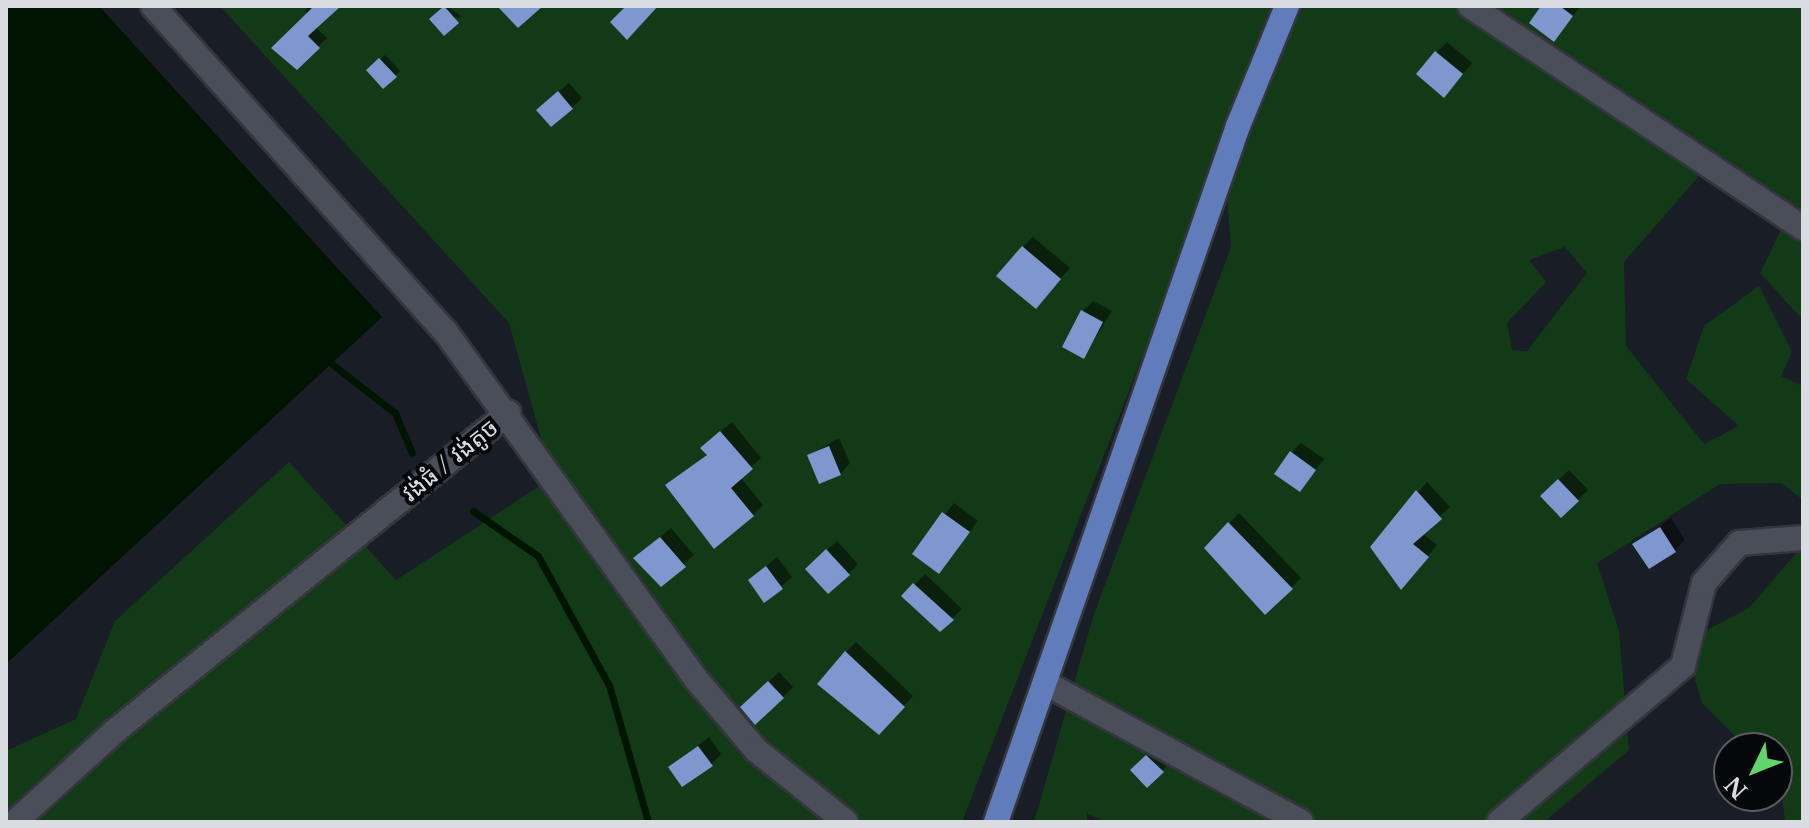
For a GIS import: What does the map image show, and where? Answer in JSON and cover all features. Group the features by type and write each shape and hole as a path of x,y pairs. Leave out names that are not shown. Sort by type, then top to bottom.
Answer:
{"main road":[{"path":"996,822 1047,684 1238,126 1287,6"}],"street":[{"name":"វង់ធំ / វង់តូច","path":"15,822 115,731 508,413 445,331 153,6"},
{"path":"1470,6 1803,228"},
{"path":"508,413 696,679 785,778 846,822"},
{"path":"1499,822 1683,666 1704,583 1739,543 1803,538"},
{"path":"1047,684 1301,822"}],"green space":[{"path":"220,6 1803,6 1803,320 1760,273 1782,228 1705,169 1624,262 1626,346 1704,444 1739,426 1686,379 1704,326 1759,286 1792,352 1781,376 1803,386 1803,500 1782,483 1720,484 1597,563 1619,631 1629,750 1544,822 1106,822 1087,813 1087,822 1034,822 1094,614 1231,247 1223,148 962,822 6,822 6,751 76,719 115,621 289,462 396,580 552,478 509,323","holes":["1565,247 1587,273 1527,351 1512,350 1507,323 1546,282 1529,260"]},
{"path":"1803,545 1803,822 1785,822 1784,812 1793,812 1793,732 1731,732 1702,703 1684,642 1749,608"}],"shaded area":[{"path":"6,6 99,6 382,317 6,664"}],"building":[{"path":"314,6 341,6 308,36 320,48 297,70 271,48"},
{"path":"444,6 459,23 444,36 429,19"},
{"path":"497,6 543,6 518,28"},
{"path":"626,6 658,6 627,40 610,22"},
{"path":"1541,6 1560,6 1573,16 1554,42 1529,23"},
{"path":"1435,51 1463,74 1444,98 1416,74"},
{"path":"379,58 397,77 383,89 366,70"},
{"path":"558,91 573,109 551,127 536,110"},
{"path":"1022,246 1061,279 1036,309 996,276"},
{"path":"1081,310 1103,322 1084,359 1062,347"},
{"path":"720,431 753,469 731,488 754,516 714,549 665,485 707,455 700,448"},
{"path":"829,446 841,475 819,484 807,455"},
{"path":"1290,451 1316,470 1300,492 1274,474"},
{"path":"1558,479 1579,501 1561,518 1540,496"},
{"path":"1416,490 1442,519 1413,544 1429,557 1401,590 1370,547"},
{"path":"942,512 970,532 939,574 912,554"},
{"path":"1228,522 1293,589 1265,615 1204,548"},
{"path":"1660,527 1676,552 1649,569 1632,544"},
{"path":"660,537 686,567 661,587 633,558"},
{"path":"826,549 850,575 828,594 805,569"},
{"path":"766,566 783,589 764,603 748,580"},
{"path":"913,583 954,620 940,632 901,596"},
{"path":"845,651 905,707 879,735 817,684"},
{"path":"768,681 784,698 755,725 740,707"},
{"path":"698,746 713,766 682,787 668,767"},
{"path":"1146,755 1164,772 1147,788 1130,770"}],"waterway":[{"path":"332,364 395,413 412,453"},
{"path":"473,511 538,556 609,685 648,822"}]}
